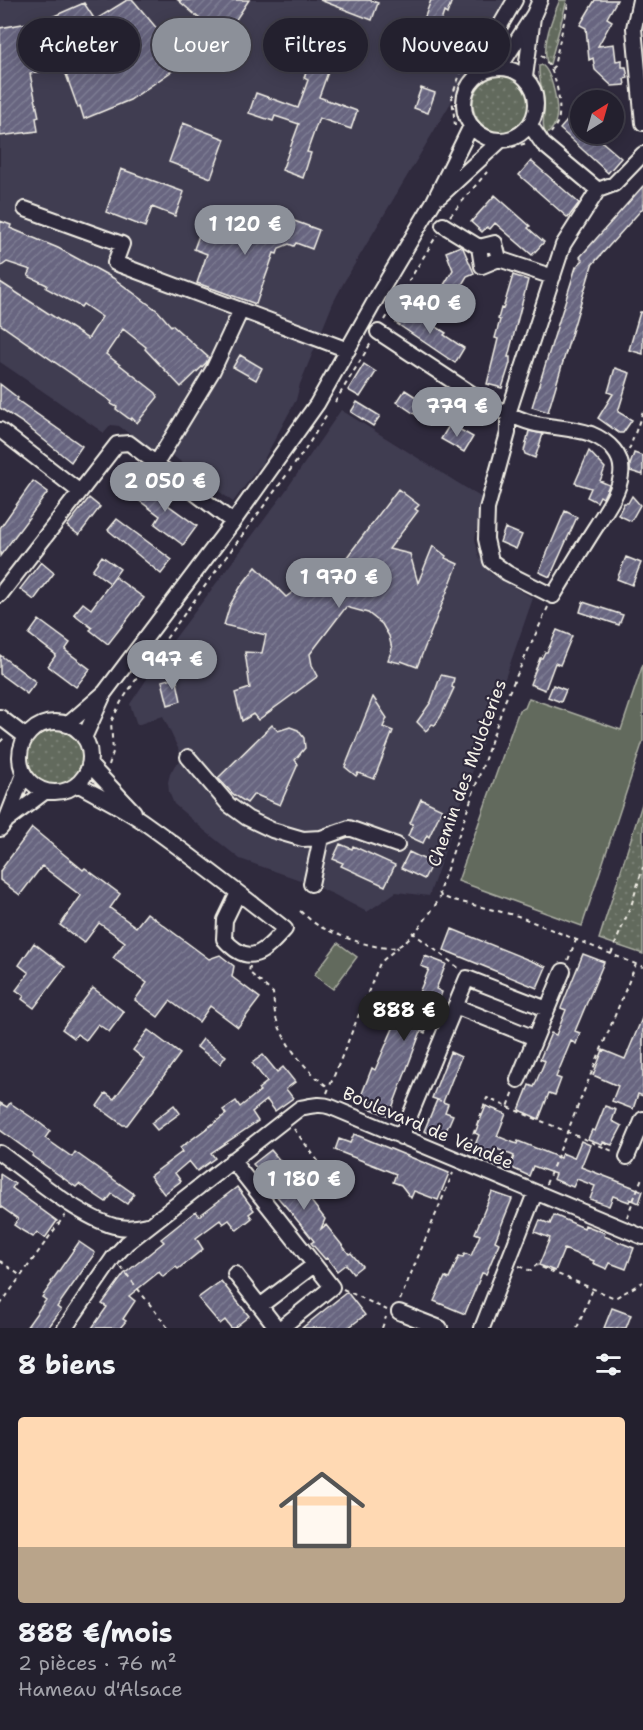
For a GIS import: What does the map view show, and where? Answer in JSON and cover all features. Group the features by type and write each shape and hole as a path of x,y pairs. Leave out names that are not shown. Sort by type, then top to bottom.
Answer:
{"street":[{"path":"476,76 478,64 515,0"},
{"path":"510,51 534,14 540,0"},
{"path":"640,0 634,28 643,123"},
{"path":"525,77 534,14"},
{"path":"483,72 468,86 464,98 464,110 471,126 485,137 501,140 520,135 530,125 536,113 537,103 534,90 525,77 510,69"},
{"path":"530,125 543,144 598,190"},
{"path":"84,738 105,692 233,522 317,404 380,291 434,201 471,126"},
{"path":"434,201 501,140"},
{"path":"378,332 489,405 508,414 531,423 579,430 592,435 610,446 619,458 621,475 612,500 553,596 507,573 491,561 486,539 487,509 508,433 508,414 563,245 598,190 614,184 643,154"},
{"path":"25,209 122,244 115,263 348,350"},
{"path":"444,225 479,247 495,243 499,259 552,277"},
{"path":"156,464 213,370 241,310"},
{"path":"0,430 80,492"},
{"path":"0,595 117,444 129,443 233,522"},
{"path":"67,724 105,692"},
{"path":"0,717 26,737"},
{"path":"58,722 67,724 84,738 89,748 87,772 77,784 61,792 46,791 32,783 24,774 20,754 26,737 32,730 44,724 58,722"},
{"path":"188,757 218,794 247,818 303,839 321,838 349,828 397,845"},
{"path":"89,764 144,822"},
{"path":"2,826 24,774"},
{"path":"77,784 144,822 238,893 285,929 266,950 253,955 235,951 224,939 225,920 238,893"},
{"path":"2,826 46,791"},
{"path":"311,884 321,838"},
{"path":"518,1080 563,971"},
{"path":"401,1137 467,978 547,1009"},
{"path":"455,1006 535,1038"},
{"name":"Boulevard de Vendée","path":"65,1328 113,1258 127,1243 300,1108 323,1104 636,1236"},
{"path":"627,1157 643,1119"},
{"path":"0,1153 72,1204 114,1226 132,1228 153,1223"},
{"path":"232,1160 332,1287 279,1328 235,1274"},
{"path":"482,1328 538,1194"},
{"path":"260,1306 314,1265"},
{"path":"399,1312 440,1328"}],"path":[{"path":"543,144 557,124 559,116 551,69 554,66 569,0"},
{"path":"619,458 629,450 643,411"},
{"name":"Chemin des Muloteries","path":"553,596 505,701 439,892 441,896 518,916 643,967"},
{"path":"0,742 4,738"},
{"path":"611,954 632,903 643,867"},
{"path":"323,1104 380,963 412,932 441,896"},
{"path":"300,911 318,925 347,937 384,948 398,946"},
{"path":"412,932 456,965 467,978"},
{"path":"563,971 576,940"},
{"path":"253,955 249,972 273,993 276,1019 286,1040 304,1067 328,1088"},
{"path":"538,1194 567,1132 636,964"},
{"path":"508,1107 518,1080"},
{"path":"399,1312 396,1311 487,1098 627,1157"},
{"path":"286,1119 345,1197"},
{"path":"636,1236 643,1175"},
{"path":"0,1305 72,1204"},
{"path":"113,1258 166,1327"},
{"path":"0,1261 21,1276"},
{"path":"508,1262 531,1271 536,1265 615,1298 643,1282"},
{"path":"332,1287 343,1289 388,1310 382,1328"},
{"path":"577,1328 594,1289"}],"shaded area":[{"path":"0,0 512,0 501,18 380,18 380,72 469,72 344,282 300,384 296,400 262,463 233,502 172,455 167,462 119,426 111,425 104,433 0,362"},
{"path":"341,410 482,498 475,539 479,557 491,574 533,598 429,896 396,892 367,912 303,881 240,859 174,804 168,782 175,765 183,759 163,716 137,725 130,704 172,642 282,496"}],"green space":[{"path":"560,0 567,0 550,64 547,64 547,39"},
{"path":"542,65 552,82 557,114 555,124 546,135 543,126 544,101 539,71 539,66"},
{"path":"495,76 507,76 517,80 525,88 529,104 525,120 517,128 507,132 495,132 485,128 477,120 473,110 473,98 477,88 485,80"},
{"path":"643,664 643,741 582,926 458,881 519,710 525,708 529,698 621,730"},
{"path":"49,729 61,729 71,733 79,741 83,757 79,773 71,781 61,785 49,785 39,781 31,773 27,763 27,751 31,741 39,733"},
{"path":"643,801 643,954 599,939"},
{"path":"338,943 357,957 333,989 314,975"}],"building":[{"path":"127,0 133,0 152,23 152,72 171,72 130,100 84,119 65,72 140,72 140,18 98,18"},
{"path":"178,0 249,0 237,18 199,18"},
{"path":"320,0 369,0 378,3 372,20"},
{"path":"431,0 452,0 447,14 444,12 442,18 424,18"},
{"path":"595,0 617,0 607,18 612,21 598,46 614,44 616,61 622,60 622,67 626,67 628,78 624,79 625,85 612,86 595,70 593,58 589,60 586,28 580,25"},
{"path":"84,3 94,18 50,18"},
{"path":"18,25 18,72 38,72 30,74 39,117 36,118 38,131 0,136 0,28"},
{"path":"306,72 328,72 319,97 357,111 351,129 319,118 307,152 311,153 303,178 282,170 299,124 275,116 273,121 249,113 256,93 298,108 308,80 304,78"},
{"path":"421,88 435,93 428,113 414,108"},
{"path":"570,117 570,138 560,129"},
{"path":"183,123 225,139 211,178 169,162"},
{"path":"576,144 605,144 621,158 608,173"},
{"path":"531,161 579,203 568,218 519,175"},
{"path":"121,169 184,192 175,216 152,207 145,227 106,212"},
{"path":"643,186 643,208 592,265 548,412 532,407 576,267 583,260 580,257"},
{"path":"495,195 530,226 528,228 544,242 532,255 495,223 490,229 487,227 482,232 471,222"},
{"path":"286,218 319,230 312,249 296,243 294,246 289,244 279,248 277,254 274,253 256,304 197,283 207,254 194,249 205,219 256,237 261,226 281,233"},
{"path":"0,221 11,225 10,228 58,248 113,278 158,311 171,326 209,358 206,363 181,387 145,349 146,347 123,329 106,354 156,393 158,397 137,423 132,418 131,420 116,409 117,407 111,404 112,402 0,324 0,282 88,339 102,317 83,304 81,307 46,288 47,285 28,276 31,270 7,262 0,267"},
{"path":"461,246 474,273 467,276 449,306 436,298 453,270 446,252"},
{"path":"513,275 528,280 508,357 510,357 510,363 502,388 487,384 498,339 495,338 500,320 498,319"},
{"path":"405,307 446,333 444,335 464,348 455,363 396,323"},
{"path":"640,312 643,312 643,354 629,350"},
{"path":"240,355 262,368 256,380 233,367"},
{"path":"364,364 376,372 360,397 348,390"},
{"path":"615,368 630,373 618,412 632,420 623,433 619,433 598,418 613,394 608,392"},
{"path":"0,384 18,398 17,400 82,446 71,462 23,423 0,408"},
{"path":"405,390 427,404 419,417 397,402"},
{"path":"357,402 380,416 373,426 351,412"},
{"path":"450,424 473,437 464,452 441,439"},
{"path":"529,431 543,434 535,458 525,454 524,451"},
{"path":"589,451 605,468 600,481 609,485 603,498 600,496 597,502 587,497 591,488 575,483"},
{"path":"634,453 643,456 643,475 630,471"},
{"path":"145,480 172,500 168,505 197,526 183,545 155,524 160,516 133,496"},
{"path":"33,481 48,492 0,556 0,528"},
{"path":"398,489 419,505 415,509 418,511 389,549 410,554 418,583 433,546 446,556 445,558 458,564 417,667 401,661 400,663 388,660 392,649 389,636 382,624 368,613 346,607 310,654 312,665 318,676 258,720 253,714 242,721 235,693 250,688 245,652 262,653 266,635 224,625 230,605 241,586 256,567 286,597 309,580 335,573"},
{"path":"632,496 640,505 631,521 618,515 624,503 628,503"},
{"path":"89,498 100,507 79,535 67,526"},
{"path":"565,511 577,517 550,577 539,572"},
{"path":"117,519 172,560 161,574 108,530"},
{"path":"505,528 522,535 516,549 500,542"},
{"path":"102,556 120,569 110,583 92,570"},
{"path":"626,557 641,563 632,585 617,579"},
{"path":"41,562 54,573 34,600 20,589"},
{"path":"115,577 144,598 108,644 74,614 83,603 91,609"},
{"path":"583,602 623,615 619,625 580,612"},
{"path":"39,620 70,643 65,650 90,669 76,687 48,666 56,655 29,634"},
{"path":"557,630 572,636 560,665 555,663 545,690 530,684 540,658 547,652"},
{"path":"0,655 36,682 27,694 0,674"},
{"path":"441,675 454,678 452,687 454,688 441,716 435,725 432,724 426,731 417,722 431,702"},
{"path":"176,677 181,701 168,705 162,681"},
{"path":"553,685 566,690 561,702 548,697"},
{"path":"373,697 387,718 383,727 393,731 374,779 358,773 356,776 345,767"},
{"path":"272,725 278,731 290,727 298,730 304,738 305,748 295,760 298,764 280,805 254,794 247,803 233,794 218,778"},
{"path":"421,799 442,809 429,837 427,835 423,843 408,836 413,824 410,823"},
{"path":"32,828 83,870 85,868 120,894 110,908 136,927 147,913 209,959 220,955 234,966 232,977 260,998 238,1027 210,1006 199,1022 170,1001 158,1017 135,1000 147,983 113,958 125,942 99,923 84,943 60,925 81,896 42,866 20,895 0,880 0,871"},
{"path":"340,844 352,849 353,846 395,865 385,886 341,866 343,863 333,859"},
{"path":"409,852 432,863 424,879 401,868"},
{"path":"452,929 546,967 537,988 444,950"},
{"path":"34,943 65,967 34,1008 22,999 24,996 16,990 29,973 19,965"},
{"path":"583,954 604,962 575,1031 580,1033 576,1044 571,1041 556,1077 561,1079 555,1095 549,1093 539,1119 519,1110 529,1085 534,1087 545,1061 540,1059 551,1033 556,1035 566,1010 561,1008"},
{"path":"425,956 446,964 436,989 442,992 425,1033 421,1031 389,1116 369,1108 372,1101 361,1096 372,1068 375,1070 398,1017 403,1019 414,993 418,995 429,969 421,966"},
{"path":"93,988 124,1012 109,1032 98,1024 86,1040 77,1034 74,1038 62,1029"},
{"path":"643,1016 643,1096 638,1094 633,1109 612,1101 618,1086 593,1075 603,1050 625,1059"},
{"path":"148,1030 180,1054 127,1125 123,1125 97,1106 106,1093 114,1099 144,1059 133,1050"},
{"path":"203,1039 226,1056 220,1064 197,1047"},
{"path":"450,1052 461,1057 443,1102 448,1104 445,1112 453,1115 443,1138 424,1131 437,1100 441,1101 432,1098"},
{"path":"263,1055 277,1072 283,1067 295,1082 286,1089 293,1098 275,1111 267,1100 252,1112 258,1121 211,1153 215,1158 197,1171 189,1161 175,1173 181,1181 164,1194 150,1176 182,1152 180,1148 226,1114 223,1110 236,1101 240,1107 260,1091 258,1089 267,1082 252,1063"},
{"path":"0,1103 7,1107 10,1103 37,1121 50,1131 45,1138 72,1157 75,1152 134,1194 127,1204 112,1194 106,1202 79,1184 76,1187 32,1156 33,1154 0,1130"},
{"path":"174,1105 180,1113 157,1130 151,1123"},
{"path":"486,1106 506,1114 497,1136 517,1144 518,1141 560,1158 562,1153 574,1158 581,1141 590,1145 581,1167 643,1191 639,1203 613,1196 609,1206 590,1199 595,1186 577,1179 573,1187 553,1179 555,1174 533,1166 529,1176 510,1167 514,1156 497,1149 492,1158 473,1150 479,1135 475,1133"},
{"path":"605,1106 616,1110 612,1121 622,1126 612,1145 588,1139 592,1130 595,1131"},
{"path":"354,1134 449,1173 438,1200 414,1191 411,1198 401,1185 393,1182 396,1174 335,1150 339,1139 350,1143"},
{"path":"271,1150 292,1175 295,1173 315,1198 311,1201 325,1219 321,1229 326,1225 349,1254 351,1253 362,1266 353,1273 346,1264 337,1271 327,1258 325,1259 311,1243 314,1241 261,1178 264,1176 253,1164"},
{"path":"0,1174 15,1184 12,1188 57,1221 45,1238 37,1232 33,1237 14,1225 18,1219 0,1206"},
{"path":"237,1187 254,1210 249,1214 252,1218 237,1230 229,1220 223,1224 220,1220 196,1238 203,1249 178,1269 176,1267 163,1277 159,1272 129,1296 135,1301 123,1319 126,1321 120,1328 92,1328 107,1307 102,1304 124,1274 164,1242 161,1239 196,1211 199,1216"},
{"path":"492,1192 512,1199 495,1241 499,1243 486,1274 482,1273 465,1314 434,1301 445,1277 449,1279 459,1256 463,1257 465,1253 471,1256 480,1235 475,1233"},
{"path":"554,1215 584,1228 585,1225 605,1233 604,1236 634,1248 626,1269 610,1263 607,1269 564,1249 555,1271 539,1265 550,1238 535,1232 540,1220 550,1224"},
{"path":"79,1242 95,1253 57,1307 61,1310 48,1328 26,1328 46,1300 42,1297 51,1282"},
{"path":"221,1281 249,1316 234,1328 231,1328 225,1320 220,1324 198,1298"},
{"path":"347,1292 365,1315 348,1328 302,1328"},
{"path":"612,1308 631,1315 626,1328 604,1328"}]}
